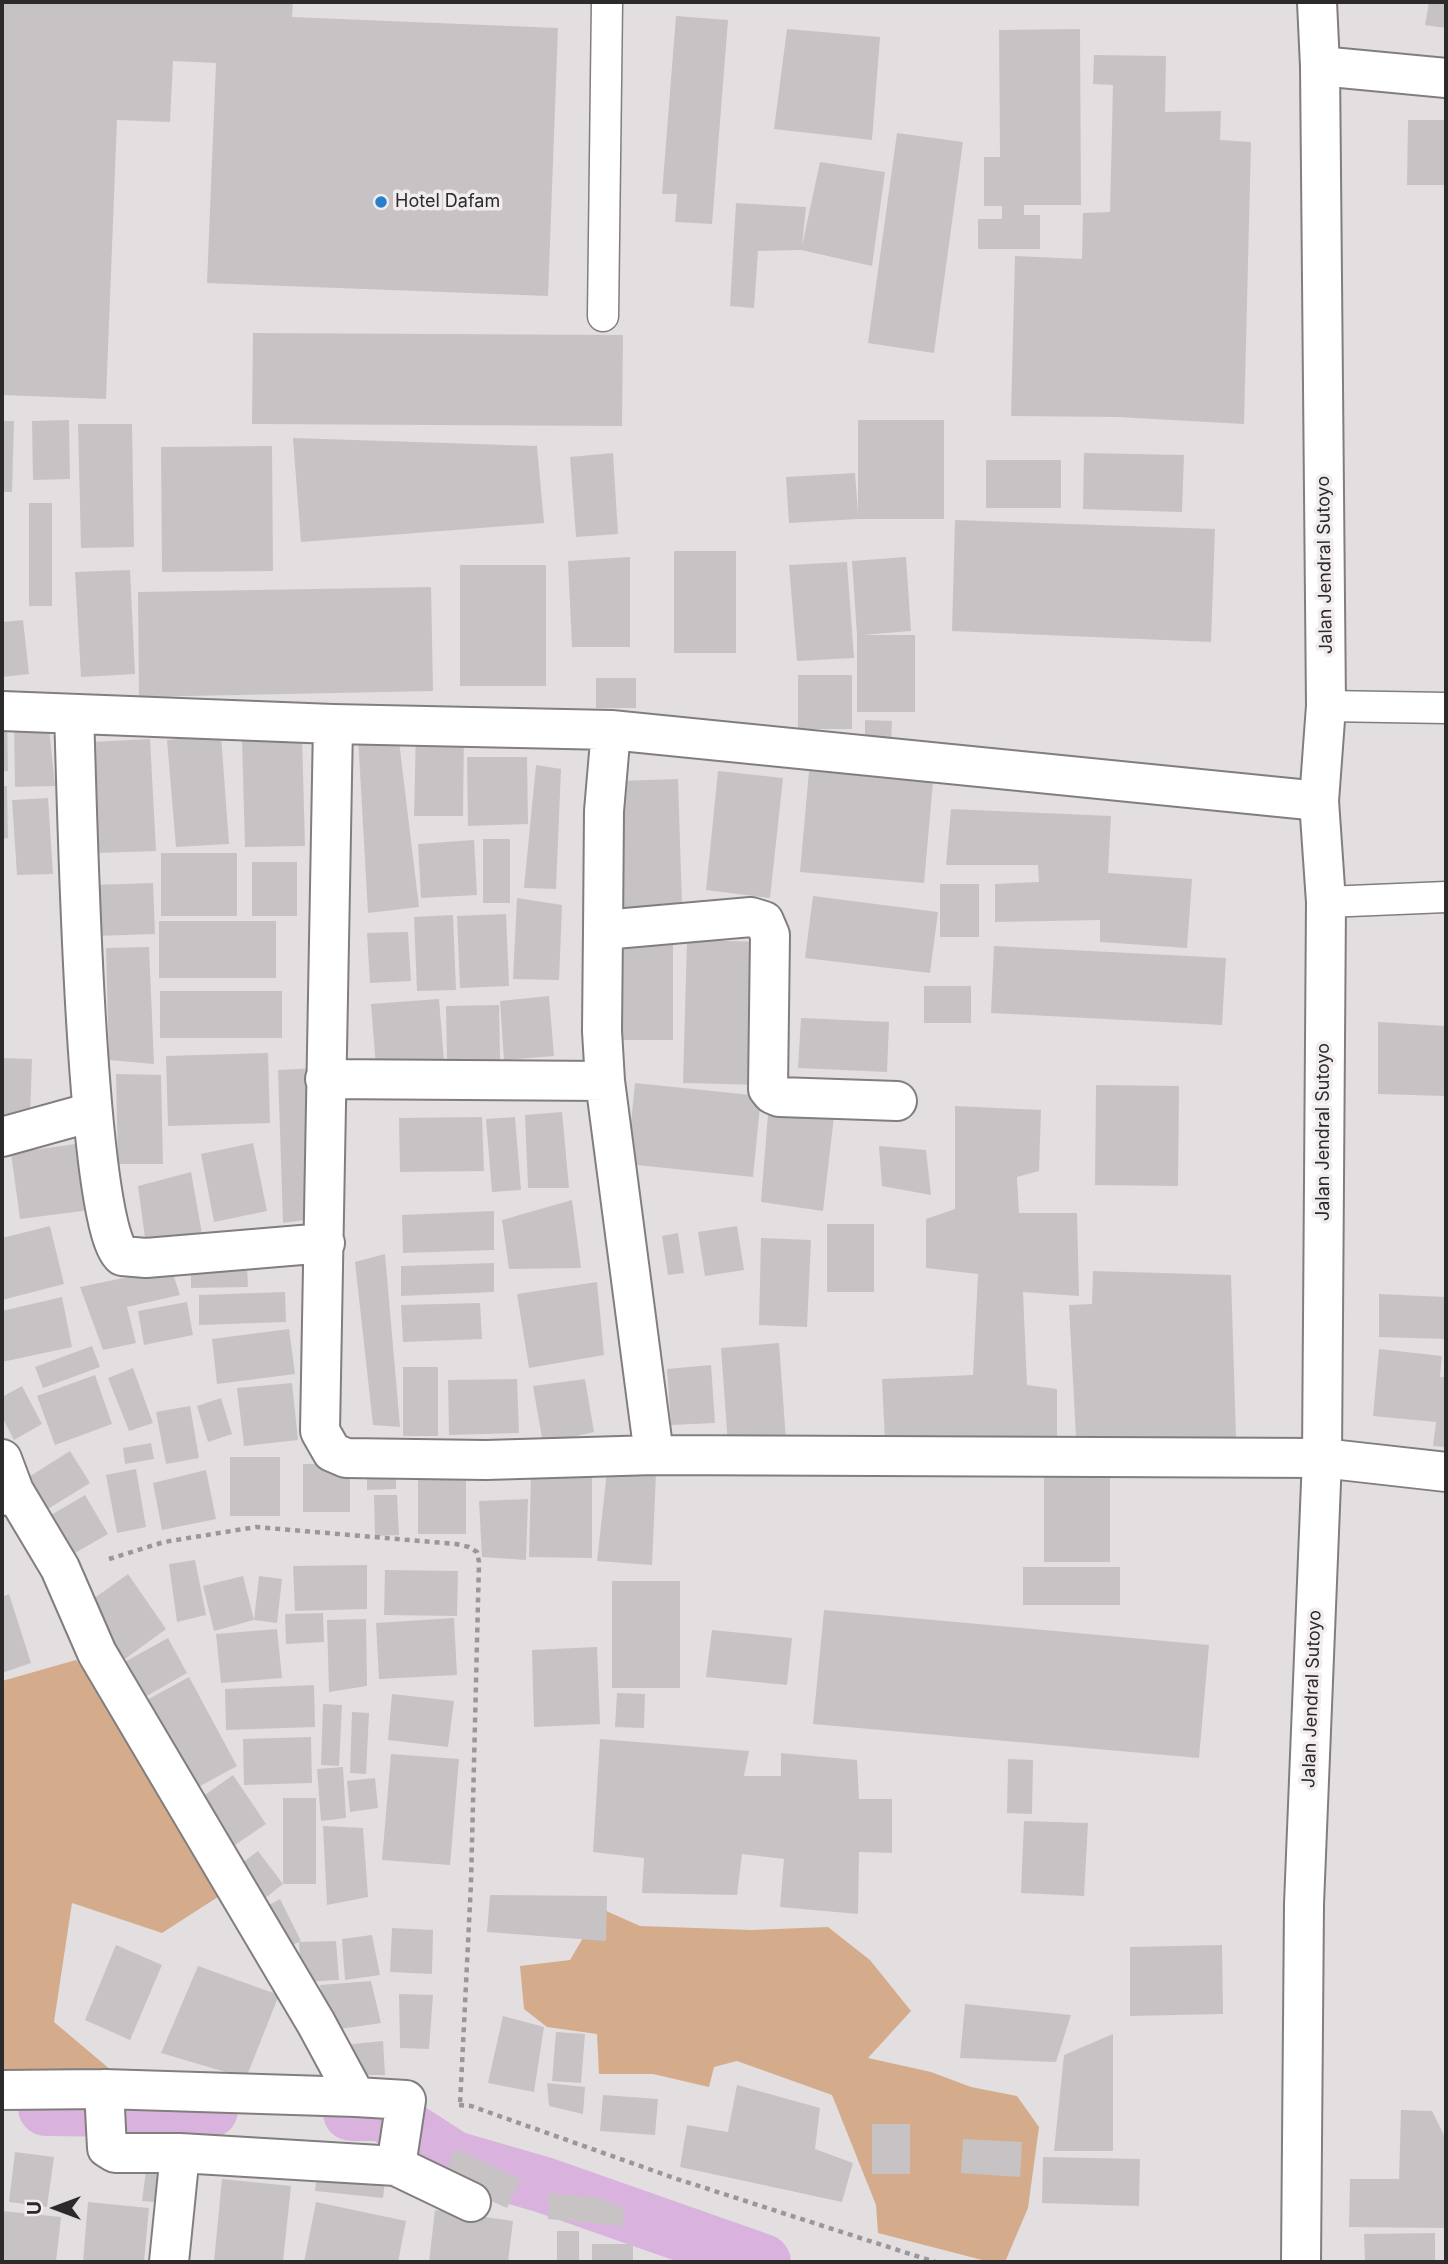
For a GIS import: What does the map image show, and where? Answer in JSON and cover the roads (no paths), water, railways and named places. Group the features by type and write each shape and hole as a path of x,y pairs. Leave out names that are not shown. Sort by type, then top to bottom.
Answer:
{"street":[{"name":"Jalan Jendral Sutoyo","path":"1301,2262 1304,1904 1322,1458 1326,902 1319,802 1326,706 1320,66 1317,2"},
{"path":"1320,66 1446,78"},
{"path":"2,711 333,724 611,730 1319,802"},
{"path":"74,714 88,1062 92,1112 113,1245 122,1256 146,1258 325,1243"},
{"path":"333,724 320,1430 332,1452 346,1458 486,1461 654,1455 1322,1458 1446,1472"},
{"path":"611,730 604,811 602,1031 605,1081 654,1455"},
{"path":"603,930 751,917 764,921 770,935 768,1089 779,1097 897,1101"},
{"path":"325,1079 605,1081"},
{"path":"2,1137 92,1112"},
{"path":"6,1482 60,1568 97,1653 316,2023 356,2097 401,2133 471,2202"},
{"path":"2,2090 104,2096 356,2097"},
{"path":"104,2096 107,2148 115,2153 180,2153 401,2133"},
{"path":"169,2262 180,2153"}],"lane":[{"path":"603,316 607,2"},
{"path":"1326,706 1446,708"},
{"path":"1326,902 1446,897"}],"waterway":[{"path":"46,2108 210,2110"},
{"path":"351,2113 383,2113 454,2159 544,2185 763,2262"}],"place":[{"name":"Hotel Dafam","path":"381,202"}]}
